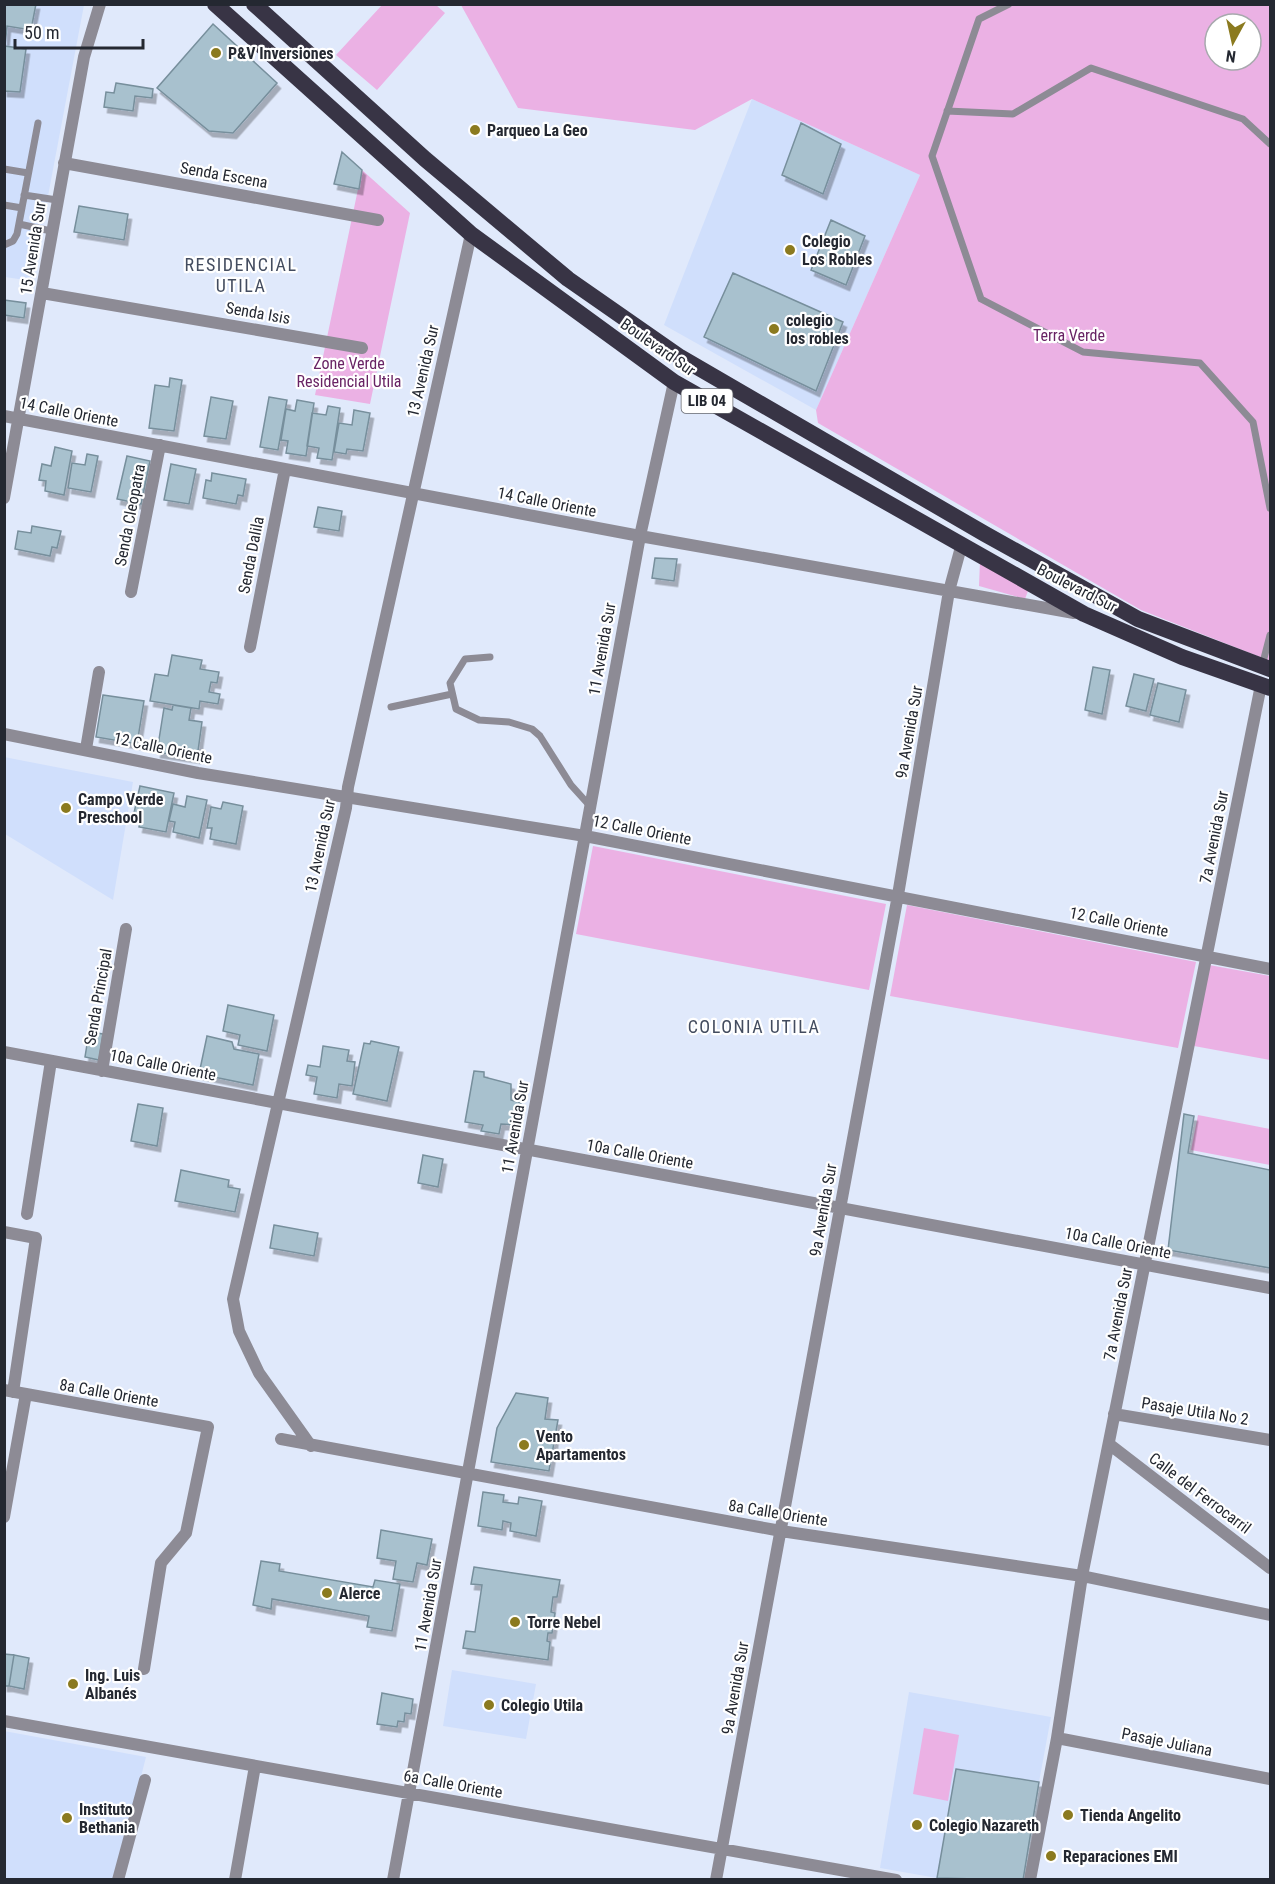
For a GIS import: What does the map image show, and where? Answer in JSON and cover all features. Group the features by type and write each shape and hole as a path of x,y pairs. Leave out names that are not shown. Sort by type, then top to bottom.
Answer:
{"highway":[{"name":"Boulevard Sur","path":"215,4 471,234 674,382 961,547 1084,614 1182,657 1266,687"},
{"name":"Boulevard Sur","path":"254,4 425,159 559,272 680,357 883,476 1130,614 1168,632 1266,668"}],"street":[{"name":"15 Avenida Sur","path":"4,498 84,57 100,4"},
{"name":"Senda Escena","path":"64,163 378,220"},
{"name":"13 Avenida Sur","path":"311,1446 259,1372 239,1331 232,1299 347,798 412,493 471,234"},
{"name":"Senda Isis","path":"42,293 362,348"},
{"name":"11 Avenida Sur","path":"393,1880 640,536 674,382"},
{"name":"14 Calle Oriente","path":"4,416 640,536 1084,614"},
{"name":"Senda Cleopatra","path":"131,592 160,446"},
{"name":"Senda Dalila","path":"250,646 285,469"},
{"name":"9a Avenida Sur","path":"716,1880 884,973 950,591 961,547"},
{"path":"86,749 99,672"},
{"name":"7a Avenida Sur","path":"1030,1880 1057,1738 1082,1576 1108,1444 1206,957 1266,687"},
{"name":"12 Calle Oriente","path":"4,734 198,773 585,836 1270,969"},
{"name":"Senda Principal","path":"102,1071 126,929"},
{"name":"10a Calle Oriente","path":"4,1052 1270,1288"},
{"path":"27,1214 51,1061"},
{"path":"4,1232 36,1238 9,1391"},
{"name":"8a Calle Oriente","path":"9,1391 208,1427 186,1533 161,1563 144,1669"},
{"path":"4,1517 26,1394"},
{"name":"Pasaje Utila No 2","path":"1114,1414 1270,1440"},
{"name":"8a Calle Oriente","path":"281,1439 781,1532 1082,1576 1270,1615"},
{"name":"Calle del Ferrocarril","path":"1108,1444 1270,1568"},
{"name":"6a Calle Oriente","path":"4,1721 896,1880"},
{"name":"Pasaje Juliana","path":"1057,1738 1270,1779"},
{"path":"235,1880 255,1766"},
{"path":"118,1880 145,1780"}],"lane":[{"path":"1009,4 979,19 932,156 981,299 1083,352 1200,363 1253,422 1270,508"},
{"path":"947,111 1013,114 1091,68 1243,119 1270,144"},
{"path":"4,245 13,241 19,225 38,123"},
{"path":"4,169 28,173"},
{"path":"24,195 57,200"},
{"path":"4,205 21,208"},
{"path":"19,225 51,231"},
{"path":"1266,668 1270,635"},
{"path":"490,657 465,659 450,682 456,710 479,720 508,722 531,729 540,736 571,785 590,806"},
{"path":"392,707 452,694"}],"shaded area":[{"path":"4,5 84,5 32,281 5,277"},
{"name":"Colegio Los Robles","path":"752,99 920,175 816,410 664,325"},
{"name":"Campo Verde Preschool","path":"4,757 133,782 113,900 5,834"},
{"name":"Colegio Utila","path":"452,1670 536,1684 526,1739 443,1726"},
{"name":"Colegio Nazareth","path":"909,1692 1051,1717 1039,1782 956,1769 937,1878 880,1868"},
{"name":"Instituto Bethania","path":"4,1731 146,1757 115,1879 5,1879"}],"green space":[{"path":"382,5 436,5 445,13 377,90 336,55"},
{"name":"Terra Verde","path":"461,5 1270,5 1270,661 1141,610 818,423 816,410 920,175 752,99 695,130 518,108"},
{"name":"Zone Verde Residencial Utila","path":"362,170 410,213 370,404 315,395"},
{"path":"980,561 1028,591 1025,599 979,586"},
{"path":"593,846 886,904 869,990 576,934"},
{"path":"907,905 1196,962 1178,1048 890,996"},
{"path":"1209,965 1270,976 1270,1060 1194,1046"},
{"path":"1198,1115 1270,1129 1270,1165 1191,1150"},
{"path":"924,1728 959,1735 948,1801 913,1794"}],"building":[{"path":"4,4 36,4 31,30 7,26 5,46 26,49 20,92 4,91"},
{"name":"P&V Inversiones","path":"213,24 277,83 233,133 209,131 157,88"},
{"path":"116,83 153,89 152,98 135,96 133,111 104,107 106,92 114,93"},
{"name":"colegio los robles","path":"801,123 841,144 823,194 782,175"},
{"path":"342,152 362,170 359,189 334,184"},
{"path":"79,206 128,214 124,240 74,232"},
{"name":"colegio los robles","path":"831,220 865,236 846,285 811,270"},
{"name":"colegio los robles","path":"733,273 843,322 816,391 704,337"},
{"path":"4,300 26,303 24,318 4,315"},
{"path":"170,378 182,380 174,431 149,428 155,385 169,387"},
{"path":"211,397 233,401 226,439 204,436"},
{"path":"269,397 287,400 278,450 260,447"},
{"path":"297,400 314,403 306,456 286,453 288,441 281,440 286,409 295,411"},
{"path":"328,406 340,408 332,460 317,458 319,448 307,446 312,413 326,415"},
{"path":"354,410 370,413 363,451 347,449 346,454 334,452 339,423 352,425"},
{"path":"55,447 72,451 64,495 45,491 46,481 39,480 42,464 51,466"},
{"path":"87,454 98,456 91,492 68,488 72,463 85,465"},
{"path":"127,456 150,461 141,504 117,499"},
{"path":"171,464 196,469 189,504 164,500"},
{"path":"212,473 246,479 243,496 238,495 236,504 203,498 206,480 211,481"},
{"path":"318,507 342,511 339,531 314,527"},
{"path":"32,526 61,531 57,548 52,547 50,556 15,549 18,531 31,533"},
{"path":"655,558 677,559 674,581 652,578"},
{"path":"172,655 202,660 200,669 219,672 217,683 211,682 209,692 220,694 218,704 200,701 199,709 150,701 155,674 168,676"},
{"path":"1093,667 1110,670 1102,714 1085,710"},
{"path":"1134,674 1154,679 1146,711 1126,706"},
{"path":"1158,683 1186,690 1179,722 1150,715"},
{"path":"103,695 144,701 137,744 96,737"},
{"path":"173,705 191,708 189,720 202,722 197,758 157,752 164,708 172,710"},
{"path":"140,786 174,793 166,832 139,827 142,815 134,813"},
{"path":"187,796 207,800 199,838 173,832 175,822 169,821 173,804 185,807"},
{"path":"223,802 243,806 236,844 210,839 212,828 207,828 211,807 221,809"},
{"path":"228,1005 274,1015 267,1051 238,1045 240,1035 223,1031"},
{"path":"89,1032 103,1034 99,1060 85,1057"},
{"path":"207,1036 232,1042 234,1049 259,1054 253,1085 199,1074"},
{"path":"371,1041 399,1047 387,1101 353,1094 364,1043 370,1044"},
{"path":"323,1046 349,1050 347,1061 355,1062 352,1086 339,1084 337,1098 314,1094 317,1077 306,1075 308,1065 320,1067"},
{"path":"474,1071 484,1072 484,1077 511,1084 511,1100 521,1103 517,1125 501,1124 499,1134 481,1131 483,1125 465,1122"},
{"path":"138,1104 163,1108 157,1146 131,1141"},
{"path":"1184,1114 1194,1116 1188,1153 1270,1170 1270,1268 1168,1250"},
{"path":"423,1155 443,1159 438,1187 418,1183"},
{"path":"181,1170 229,1180 228,1187 240,1189 235,1212 175,1201"},
{"path":"274,1225 318,1233 314,1256 270,1248"},
{"name":"Vento Apartamentos","path":"516,1393 548,1398 545,1419 558,1420 549,1471 491,1462 497,1428"},
{"path":"483,1492 504,1495 503,1502 518,1504 519,1497 542,1501 536,1536 510,1531 511,1523 503,1521 502,1530 478,1526"},
{"path":"381,1530 432,1539 427,1565 417,1563 413,1582 393,1579 396,1561 377,1558"},
{"name":"Alerce","path":"261,1561 280,1564 279,1571 373,1587 375,1580 400,1584 392,1631 367,1627 369,1616 272,1599 271,1609 253,1605"},
{"name":"Torre Nebel","path":"474,1567 560,1580 557,1597 553,1597 551,1612 555,1613 552,1633 548,1633 547,1641 550,1642 548,1660 463,1648 466,1631 475,1632 482,1585 471,1584"},
{"path":"4,1654 14,1655 9,1686 4,1686"},
{"path":"14,1655 29,1658 24,1689 9,1686"},
{"path":"382,1693 413,1699 411,1714 405,1713 404,1722 398,1721 397,1727 377,1724"},
{"path":"956,1769 1039,1782 1023,1880 937,1878"}],"place":[{"name":"P&V Inversiones","path":"216,53"},
{"name":"Parqueo La Geo","path":"475,130"},
{"name":"Colegio Los Robles","path":"790,250"},
{"name":"colegio los robles","path":"774,329"},
{"name":"Campo Verde Preschool","path":"66,808"},
{"name":"Vento Apartamentos","path":"524,1445"},
{"name":"Alerce","path":"327,1593"},
{"name":"Torre Nebel","path":"515,1622"},
{"name":"Ing. Luis Albanés","path":"73,1684"},
{"name":"Colegio Utila","path":"489,1705"},
{"name":"Tienda Angelito","path":"1068,1815"},
{"name":"Instituto Bethania","path":"67,1818"},
{"name":"Colegio Nazareth","path":"917,1825"},
{"name":"Reparaciones EMI","path":"1051,1856"}],"district":[{"name":"RESIDENCIAL UTILA","path":"241,274"},
{"name":"COLONIA UTILA","path":"754,1026"}]}
